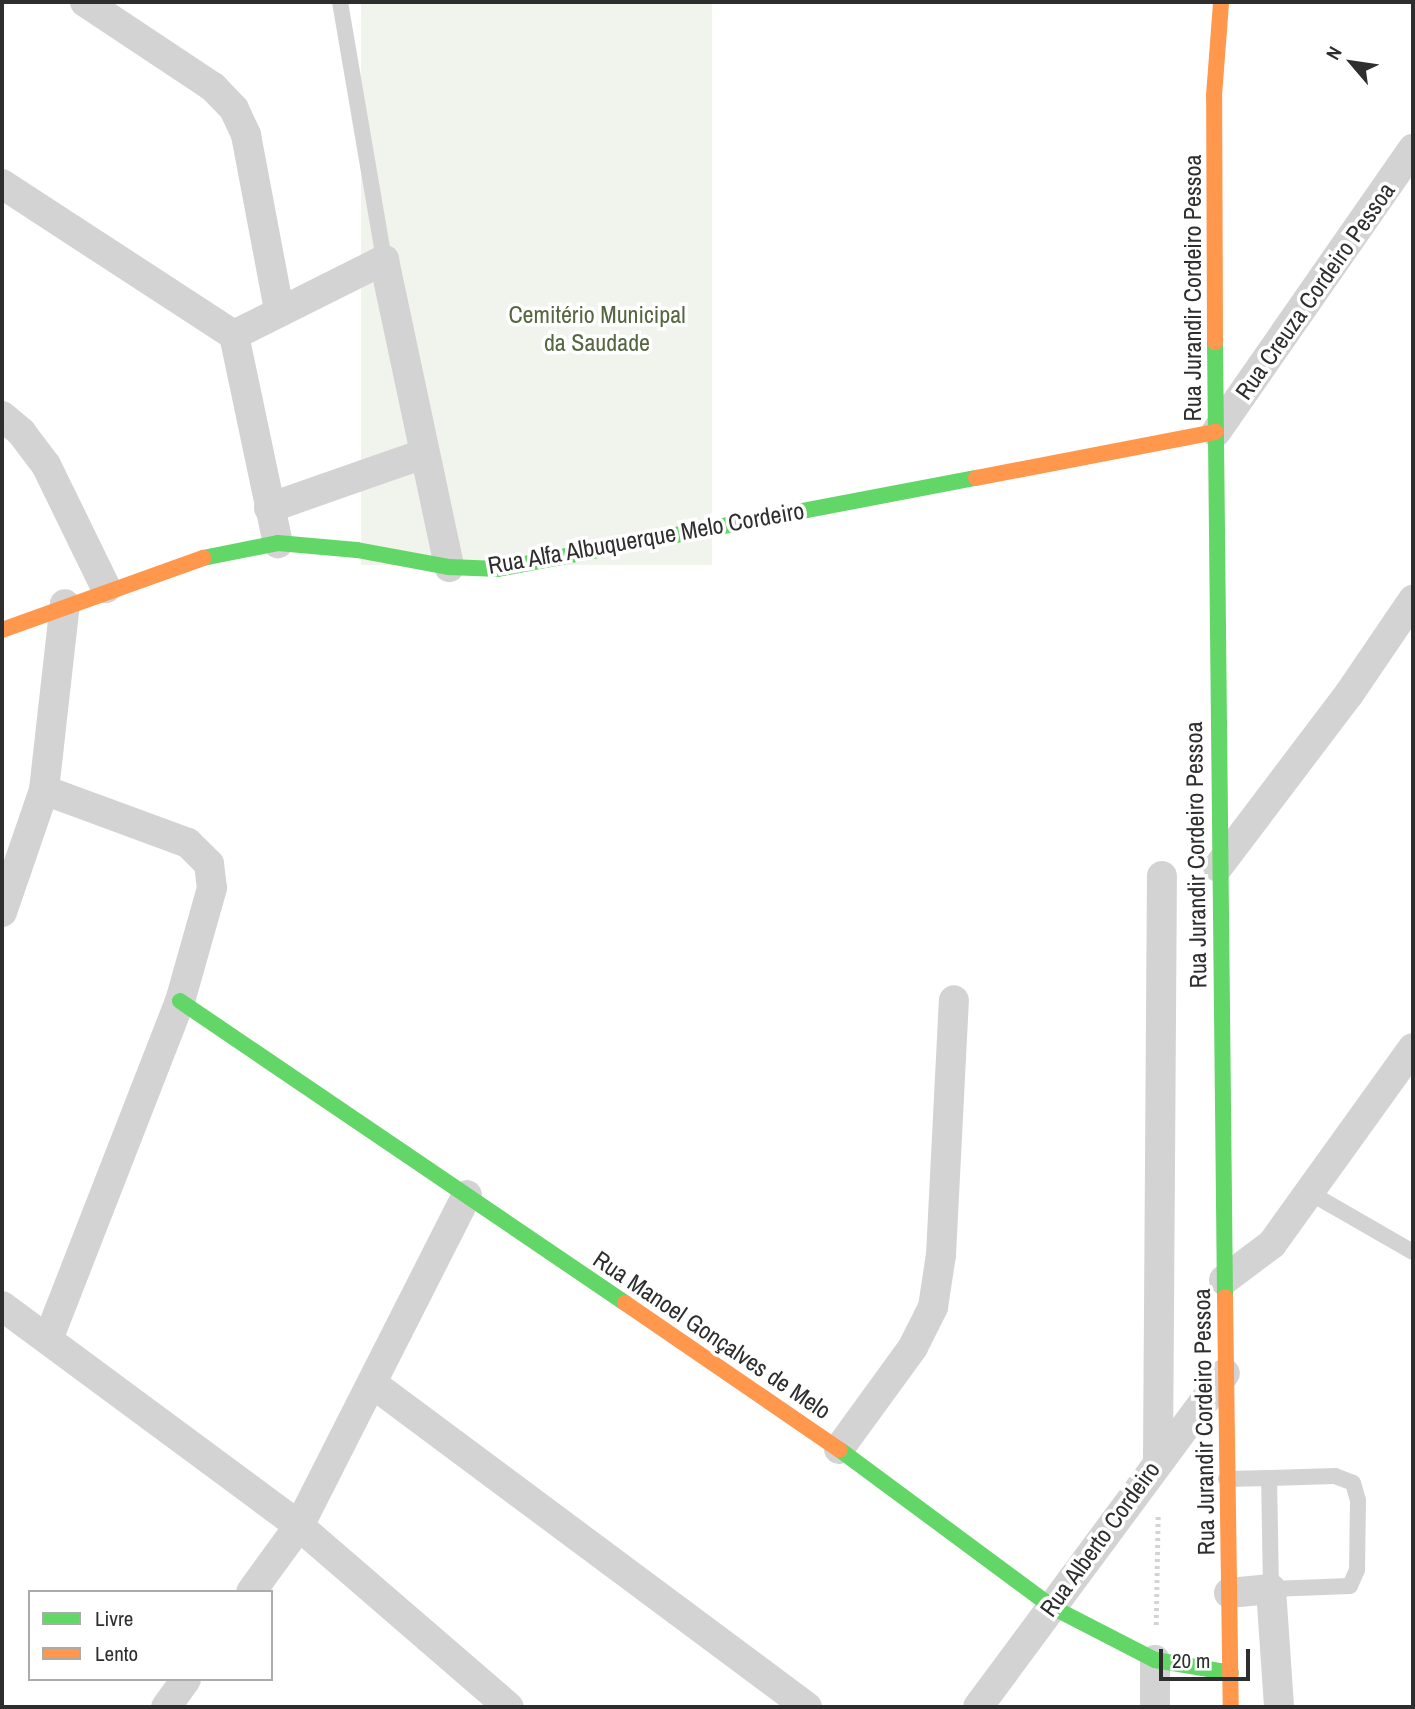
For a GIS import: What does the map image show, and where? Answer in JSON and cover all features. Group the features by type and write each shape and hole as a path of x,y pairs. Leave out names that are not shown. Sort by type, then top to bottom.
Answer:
{"street":[{"path":"85,2 213,88 234,108 246,135 279,309"},
{"name":"Rua Jurandir Cordeiro Pessoa","path":"1221,2 1214,96 1218,867 1231,1707"},
{"name":"Rua Creuza Cordeiro Pessoa","path":"1216,432 1413,149"},
{"path":"2,184 234,335 278,543"},
{"path":"234,335 279,309 384,260 449,567"},
{"path":"2,416 21,432 46,465 106,588"},
{"name":"Rua Alfa Albuquerque Melo Cordeiro","path":"2,630 106,588 186,561 278,543 357,550 449,567 498,569 1216,432"},
{"path":"270,508 423,454"},
{"path":"1218,867 1349,694 1413,600"},
{"path":"2,912 44,790 65,604"},
{"path":"44,790 188,843 209,864 212,888 180,1001 48,1339"},
{"path":"1158,1457 1163,876"},
{"path":"839,1449 913,1347 933,1307 941,1255 954,1000"},
{"name":"Rua Manoel Gonçalves de Melo","path":"180,1001 839,1449 1052,1607 1155,1660 1231,1672"},
{"path":"1224,1280 1272,1244 1312,1195 1413,1048"},
{"path":"252,1590 299,1526 467,1195"},
{"path":"2,1306 299,1526 509,1707"},
{"name":"Rua Alberto Cordeiro","path":"978,1707 1158,1457 1225,1373"},
{"path":"373,1384 807,1707"},
{"path":"1229,1593 1271,1590 1279,1707"},
{"path":"1155,1660 1155,1707"},
{"path":"166,1707 185,1681"}],"lane":[{"path":"340,2 384,260"},
{"path":"1312,1195 1413,1252"},
{"path":"1227,1479 1335,1476 1353,1483 1358,1500 1357,1570 1350,1586 1271,1590 1269,1478"}],"path":[{"path":"1155,1660 1158,1512"}],"green space":[{"name":"Cemitério Municipal da Saudade","path":"361,2 712,2 712,565 361,565"}],"traffic: fast":[{"path":"1215,342 1225,1297"},
{"path":"203,558 278,543 357,550 449,567 498,569 976,478"},
{"path":"180,1001 625,1303"},
{"path":"840,1450 1052,1607 1155,1660 1231,1673"}],"traffic: slow":[{"path":"1215,342 1214,96 1221,2"},
{"path":"976,478 1216,432"},
{"path":"2,630 203,558"},
{"path":"1225,1297 1231,1707"},
{"path":"625,1303 840,1450"}]}
